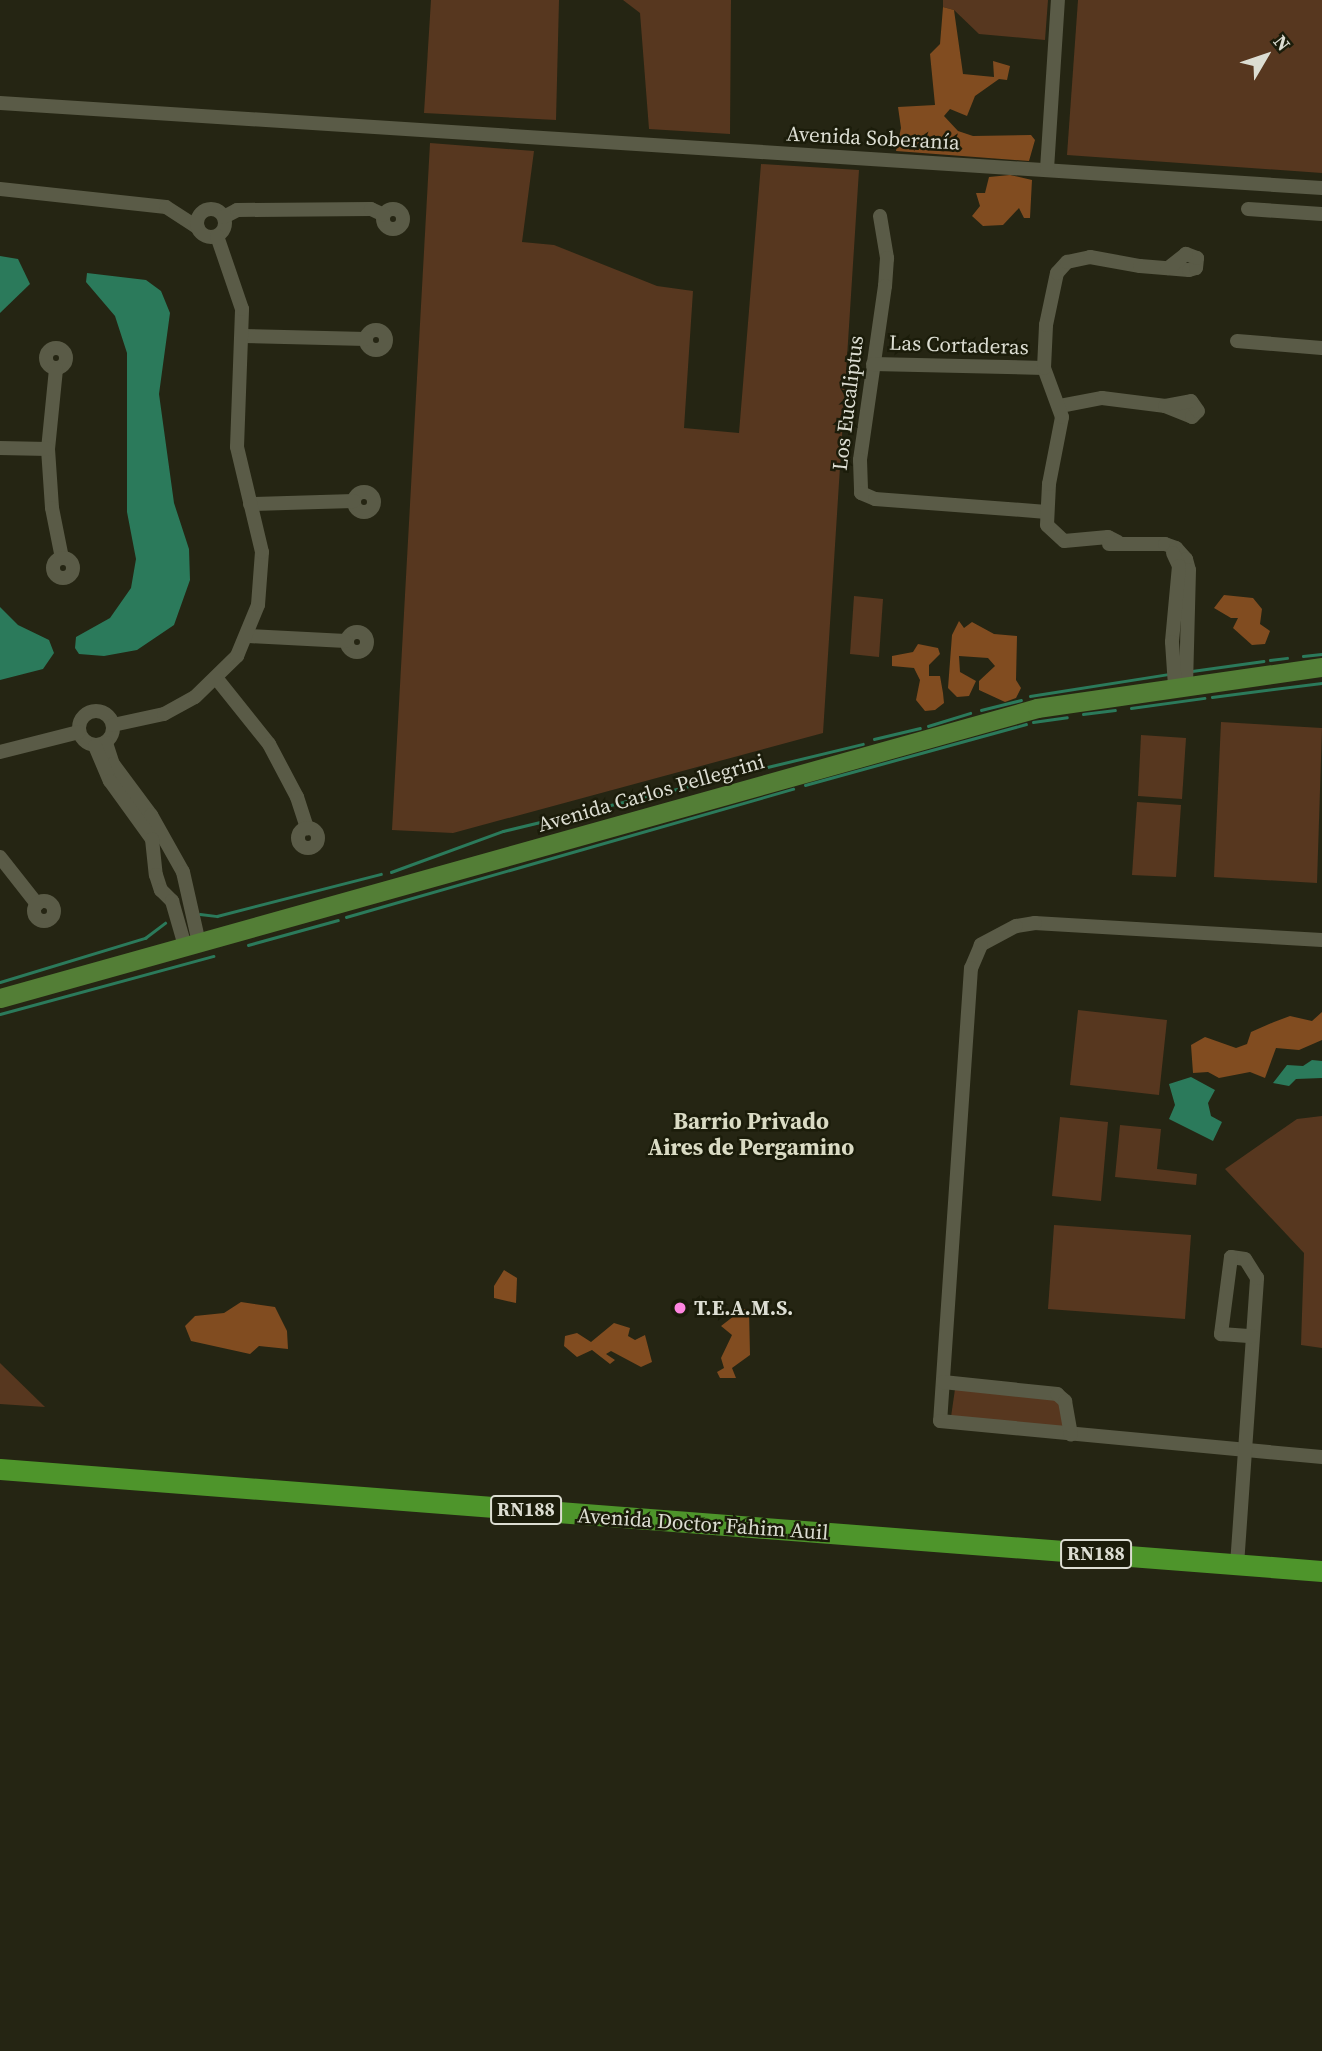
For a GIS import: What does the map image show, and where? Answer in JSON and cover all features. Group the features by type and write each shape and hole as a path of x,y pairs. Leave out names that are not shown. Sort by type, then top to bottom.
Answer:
{"highway":[{"name":"Avenida Doctor Fahim Auil","path":"0,1469 1322,1571"}],"main road":[{"name":"Avenida Carlos Pellegrini","path":"0,998 1037,708 1180,685 1322,667"}],"street":[{"path":"1047,169 1058,0"},
{"name":"Avenida Soberanía","path":"0,103 422,128 1322,188"},
{"path":"0,188 166,207 208,209 224,217 251,210 372,209 384,215"},
{"path":"166,207 208,237 217,236 223,230 224,217"},
{"path":"198,228 199,214 208,209"},
{"path":"1248,209 1322,214"},
{"name":"Los Eucaliptus","path":"880,216 887,258 859,482 866,497 1047,512"},
{"path":"179,899 162,890 157,858 144,823 110,781 100,744 113,725 164,714 217,679 249,636 263,580 262,552 237,447 242,336 235,279 217,236"},
{"path":"1168,268 1090,257 1067,262 1057,273 1042,346 1044,368 1060,406 1062,433 1047,525 1057,538 1165,544 1176,548 1189,570 1180,685"},
{"path":"242,336 366,339"},
{"path":"1237,341 1322,348"},
{"name":"Las Cortaderas","path":"873,364 899,361 1044,368"},
{"path":"56,369 48,449 52,508 62,558"},
{"path":"1060,406 1102,398 1165,406"},
{"path":"0,448 48,449"},
{"path":"250,504 354,501"},
{"path":"249,636 346,641"},
{"path":"217,679 269,744 297,797 307,828"},
{"path":"113,725 105,713 94,710 83,715 79,732 85,741 100,744 173,853 183,872 179,899 192,944"},
{"path":"0,752 79,732"},
{"path":"157,858 173,853"},
{"path":"0,857 37,904"},
{"path":"1322,940 1035,923 1000,933 981,945 971,968 940,1421 1322,1457"},
{"path":"1237,1565 1257,1278 1245,1259 1231,1257 1221,1334 1252,1336"},
{"path":"943,1382 1057,1394 1065,1401 1071,1434"}],"shaded area":[{"path":"431,0 559,0 556,120 424,113"},
{"path":"623,0 731,0 730,134 649,129 640,13"},
{"path":"943,0 1048,0 1045,40 979,34 954,10 943,7"},
{"path":"1078,0 1322,0 1322,173 1067,155"},
{"path":"943,7 954,10 963,74 994,77 993,61 1010,66 1007,80 999,79 975,96 967,116 950,109 944,116 958,131 973,136 1031,135 1035,140 1029,161 896,151 901,128 898,107 935,105 930,54 940,44"},
{"path":"430,143 534,151 522,242 554,245 657,286 693,291 684,428 739,433 761,164 859,170 823,733 453,833 392,830"},
{"path":"1010,175 1032,180 1030,218 1024,218 1019,208 1003,225 983,226 972,216 980,206 976,193 985,193 989,177"},
{"path":"0,256 18,259 30,284 0,313"},
{"path":"87,273 146,280 161,291 170,313 159,394 174,503 189,549 190,580 174,625 137,650 104,656 79,654 75,648 76,637 110,618 131,588 136,559 127,512 127,353 115,316 86,282"},
{"path":"1224,595 1253,598 1262,609 1260,624 1270,631 1265,644 1252,645 1233,628 1238,618 1231,618 1214,608"},
{"path":"854,596 883,599 879,657 850,654"},
{"path":"0,607 18,625 49,640 54,653 43,669 0,680"},
{"path":"959,621 964,628 972,622 994,634 1017,636 1016,680 1021,688 1016,698 1005,702 979,690 979,681 995,666 988,658 959,656 960,672 976,681 969,696 957,697 948,688 952,635"},
{"path":"918,644 938,648 940,654 929,665 929,676 940,676 943,693 944,703 935,710 925,711 916,700 920,680 914,668 892,666 892,656 913,652"},
{"path":"1221,722 1322,728 1317,883 1214,877"},
{"path":"1141,735 1186,738 1182,799 1138,796"},
{"path":"1137,802 1181,805 1176,877 1132,875"},
{"path":"1078,1010 1167,1020 1159,1095 1070,1085"},
{"path":"1322,1012 1322,1040 1299,1050 1276,1048 1265,1078 1250,1072 1219,1078 1208,1072 1193,1073 1191,1045 1205,1037 1236,1048 1247,1044 1251,1032 1274,1022 1290,1016 1312,1021"},
{"path":"1312,1060 1322,1061 1322,1078 1296,1079 1289,1086 1273,1083 1287,1065 1303,1066"},
{"path":"1191,1077 1215,1090 1208,1103 1211,1116 1222,1122 1213,1141 1169,1119 1175,1105 1169,1084"},
{"path":"1322,1116 1322,1348 1301,1345 1304,1253 1225,1169 1297,1119"},
{"path":"1060,1117 1108,1122 1101,1201 1052,1196"},
{"path":"1120,1125 1161,1129 1157,1169 1197,1174 1196,1185 1115,1177"},
{"path":"1054,1225 1191,1235 1185,1319 1048,1309"},
{"path":"504,1270 517,1278 516,1303 494,1298 494,1286"},
{"path":"241,1302 275,1307 287,1331 288,1349 259,1346 250,1354 191,1341 185,1326 195,1316 224,1313"},
{"path":"743,1309 749,1309 750,1355 732,1368 736,1378 720,1378 717,1372 724,1368 721,1358 732,1335 721,1326"},
{"path":"614,1323 630,1328 628,1336 635,1340 645,1335 652,1362 641,1367 611,1351 606,1354 615,1360 610,1364 592,1350 577,1357 564,1346 565,1336 577,1333 591,1342"},
{"path":"0,1363 45,1407 0,1404"},
{"path":"955,1389 1053,1397 1059,1403 1064,1428 951,1417"}],"waterway":[{"path":"1303,656 1322,654"},
{"path":"1270,660 1287,658"},
{"path":"1192,671 1263,661"},
{"path":"1030,696 1169,674"},
{"path":"1212,697 1322,683"},
{"path":"1131,708 1204,698"},
{"path":"981,710 1021,700"},
{"path":"1083,714 1115,710"},
{"path":"928,726 970,713"},
{"path":"1033,722 1067,717"},
{"path":"805,785 1026,724"},
{"path":"874,739 920,728"},
{"path":"391,872 503,831 863,744"},
{"path":"346,917 793,789"},
{"path":"200,914 217,916 381,874"},
{"path":"248,945 338,920"},
{"path":"0,982 145,938 165,923"},
{"path":"0,1014 213,956"}],"place":[{"name":"T.E.A.M.S.","path":"680,1308"}],"district":[{"name":"Barrio Privado Aires de Pergamino","path":"751,1134"}]}
